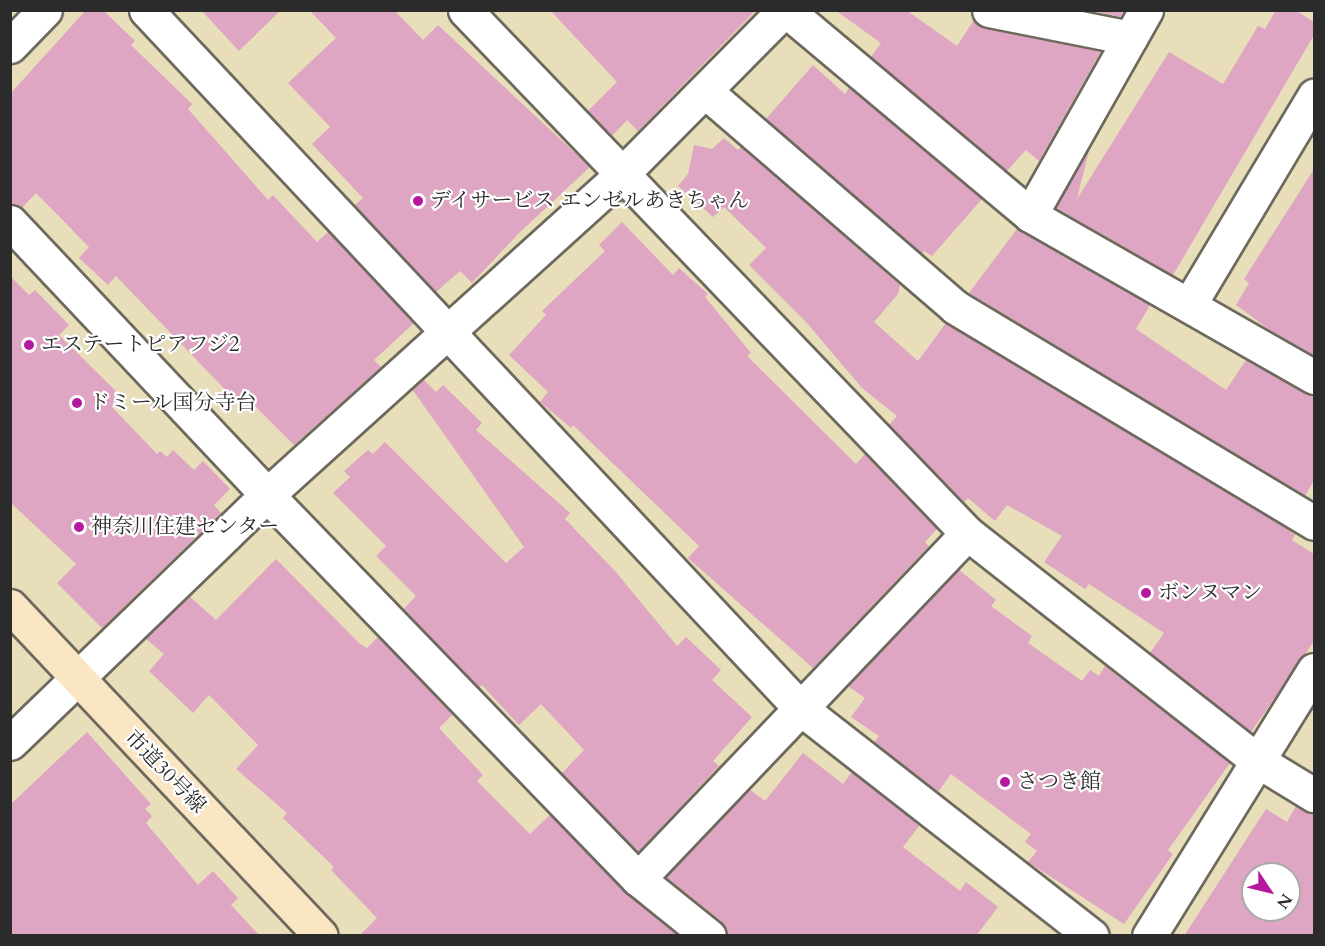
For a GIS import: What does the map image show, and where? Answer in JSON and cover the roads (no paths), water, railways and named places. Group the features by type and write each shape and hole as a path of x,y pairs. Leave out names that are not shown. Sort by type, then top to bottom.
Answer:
{"street":[{"path":"10,46 45,10"},
{"path":"146,10 800,708 1092,936"},
{"path":"465,10 620,176 967,533 1258,761 1314,795"},
{"path":"10,743 78,681 267,495 445,331 620,176 785,10 1030,215 1314,377"},
{"path":"989,10 1130,38"},
{"path":"1030,215 1146,10"},
{"path":"705,91 955,307 1314,523"},
{"path":"1189,305 1314,96"},
{"path":"10,222 267,495 638,879 709,936"},
{"path":"638,879 967,533"},
{"name":"市道30号線","path":"10,606 78,681 321,936"},
{"path":"1149,936 1314,670"}],"place":[{"name":"デイサービス エンゼルあきちゃん","path":"418,201"},
{"name":"エステートピアフジ2","path":"29,345"},
{"name":"ドミール国分寺台","path":"77,403"},
{"name":"神奈川住建センター","path":"79,527"},
{"name":"ボンヌマン","path":"1146,593"},
{"name":"さつき館","path":"1005,782"}]}
